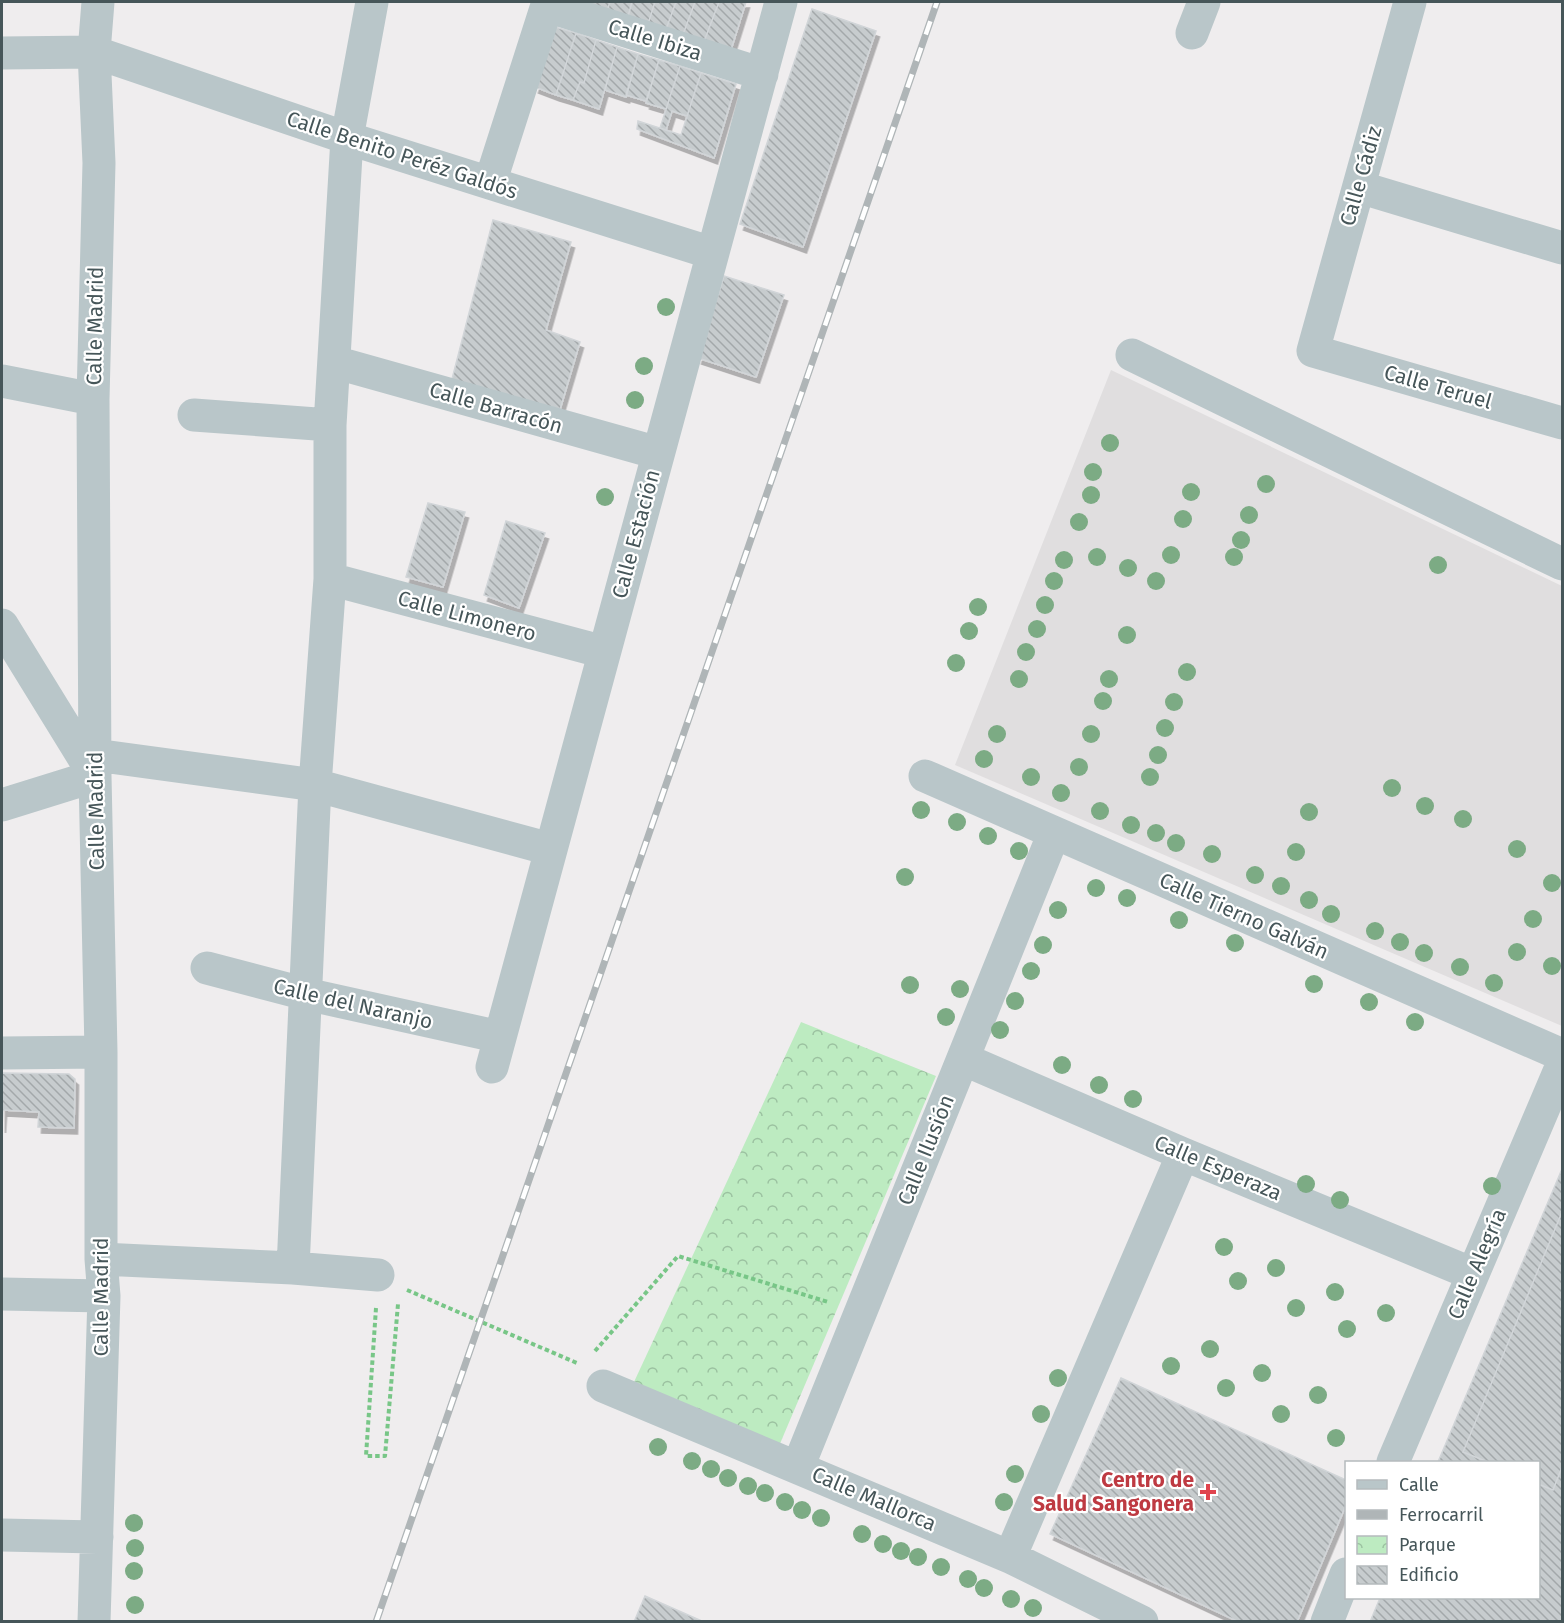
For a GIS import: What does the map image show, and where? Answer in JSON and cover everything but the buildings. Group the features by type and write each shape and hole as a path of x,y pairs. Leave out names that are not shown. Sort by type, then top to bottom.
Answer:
{"street":[{"name":"Calle Madrid","path":"94,1622 104,1296 101,1259 101,1052 95,765 93,399 99,163 94,52 98,2"},
{"path":"293,1268 315,785 330,579 330,425 347,138 372,2"},
{"name":"Calle Estación","path":"496,1052 781,2"},
{"path":"1192,33 1204,2"},
{"name":"Calle Cádiz","path":"1313,351 1410,2"},
{"name":"Calle Ibiza","path":"490,183 548,4 762,74"},
{"name":"Calle Benito Peréz Galdós","path":"2,52 94,52 347,138 712,253"},
{"path":"1359,187 1563,248"},
{"name":"Calle Teruel","path":"1313,351 1563,423"},
{"path":"1132,355 1563,564"},
{"name":"Calle Barracón","path":"334,362 658,453"},
{"path":"2,381 93,399"},
{"path":"194,415 330,425"},
{"name":"Calle Limonero","path":"330,579 604,652"},
{"path":"2,625 95,765"},
{"path":"2,805 95,765 315,785 550,849"},
{"name":"Calle Tierno Galván","path":"925,776 1563,1055"},
{"name":"Calle Ilusión","path":"798,1467 1054,833"},
{"name":"Calle del Naranjo","path":"207,968 306,994 496,1052"},
{"path":"2,1053 101,1052"},
{"name":"Calle Esperaza","path":"963,1059 1183,1154 1473,1274"},
{"name":"Calle Alegría","path":"1393,1461 1563,1065"},
{"path":"1010,1557 1183,1154"},
{"path":"101,1259 293,1268 392,1287"},
{"path":"2,1294 104,1296"},
{"name":"Calle Mallorca","path":"593,1376 798,1467 1010,1557 1142,1622"},
{"path":"2,1535 97,1537"},
{"path":"1327,1622 1345,1579"}],"path":[{"path":"590,1357 678,1256 861,1312"},
{"path":"392,1287 385,1456 366,1456 392,1287"},
{"path":"392,1287 593,1376"}],"shaded area":[{"path":"1111,370 1562,586 1562,1026 955,765"}],"green space":[{"path":"801,1022 936,1076 779,1446 634,1382"}],"railway":[{"path":"376,1622 937,2"}],"place":[{"name":"Centro de Salud Sangonera","path":"1208,1492"}]}
